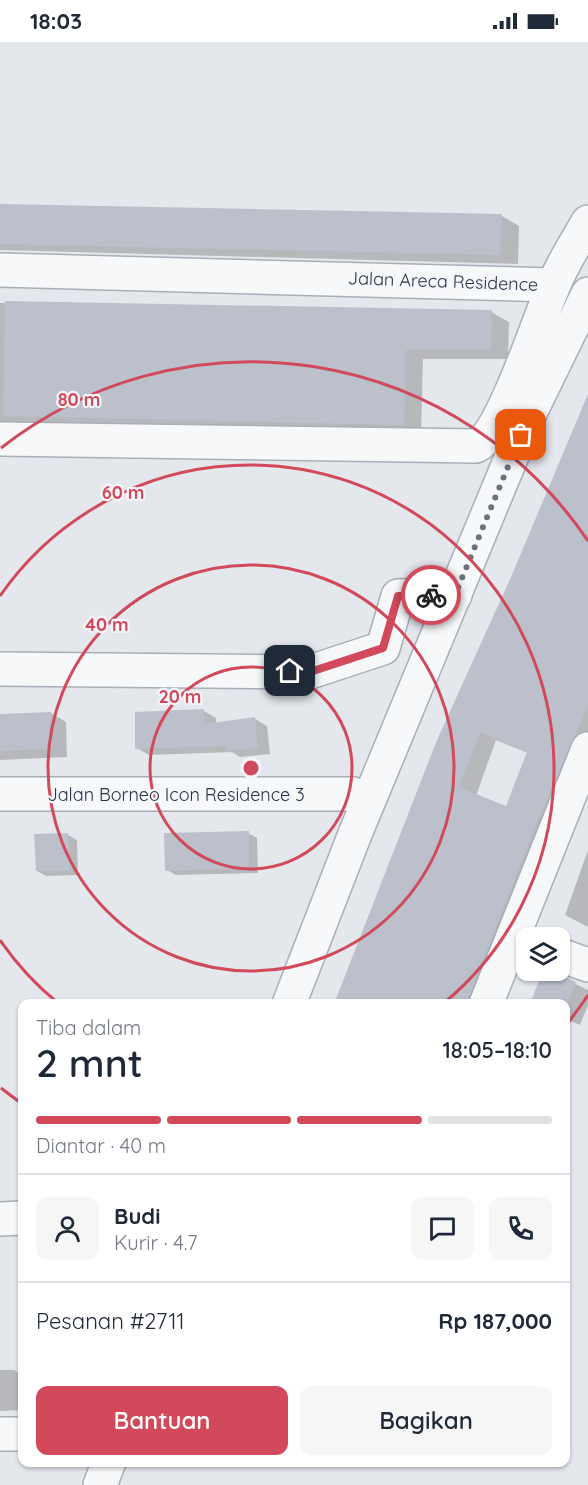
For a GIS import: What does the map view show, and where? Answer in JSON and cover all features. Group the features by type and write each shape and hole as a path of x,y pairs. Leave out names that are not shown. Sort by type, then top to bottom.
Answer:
{"street":[{"path":"553,285 588,222"},
{"name":"Jalan Areca Residence","path":"0,270 553,285 532,342 495,426 483,443 476,446 0,439"},
{"path":"292,999 355,834 529,415 588,294"},
{"path":"0,669 310,672 383,648 398,596 455,595"},
{"path":"523,927 588,749"},
{"name":"Jalan Borneo Icon Residence 3","path":"0,794 353,794"},
{"path":"488,999 516,944"},
{"path":"570,959 588,965"},
{"path":"0,1219 18,1218"},
{"path":"0,1434 18,1434"},
{"path":"100,1485 107,1467"}],"building":[{"path":"0,204 502,214 500,255 0,244"},
{"path":"5,301 492,310 491,350 406,350 404,425 3,416"},
{"path":"588,394 588,706 539,817 468,999 336,999 437,740 511,577","holes":["480,732 527,752 506,806 459,787"]},
{"path":"204,709 205,724 255,717 258,748 227,751 226,746 135,749 135,712"},
{"path":"51,712 52,749 0,751 0,714"},
{"path":"249,831 249,868 165,871 164,833"},
{"path":"68,833 70,871 36,871 34,834"},
{"path":"570,979 576,982 569,999 532,999 539,981"}],"way so far":[{"path":"431,595 455,595 521,435"}],"route":[{"path":"290,671 310,672 383,648 398,596 431,595"}]}
